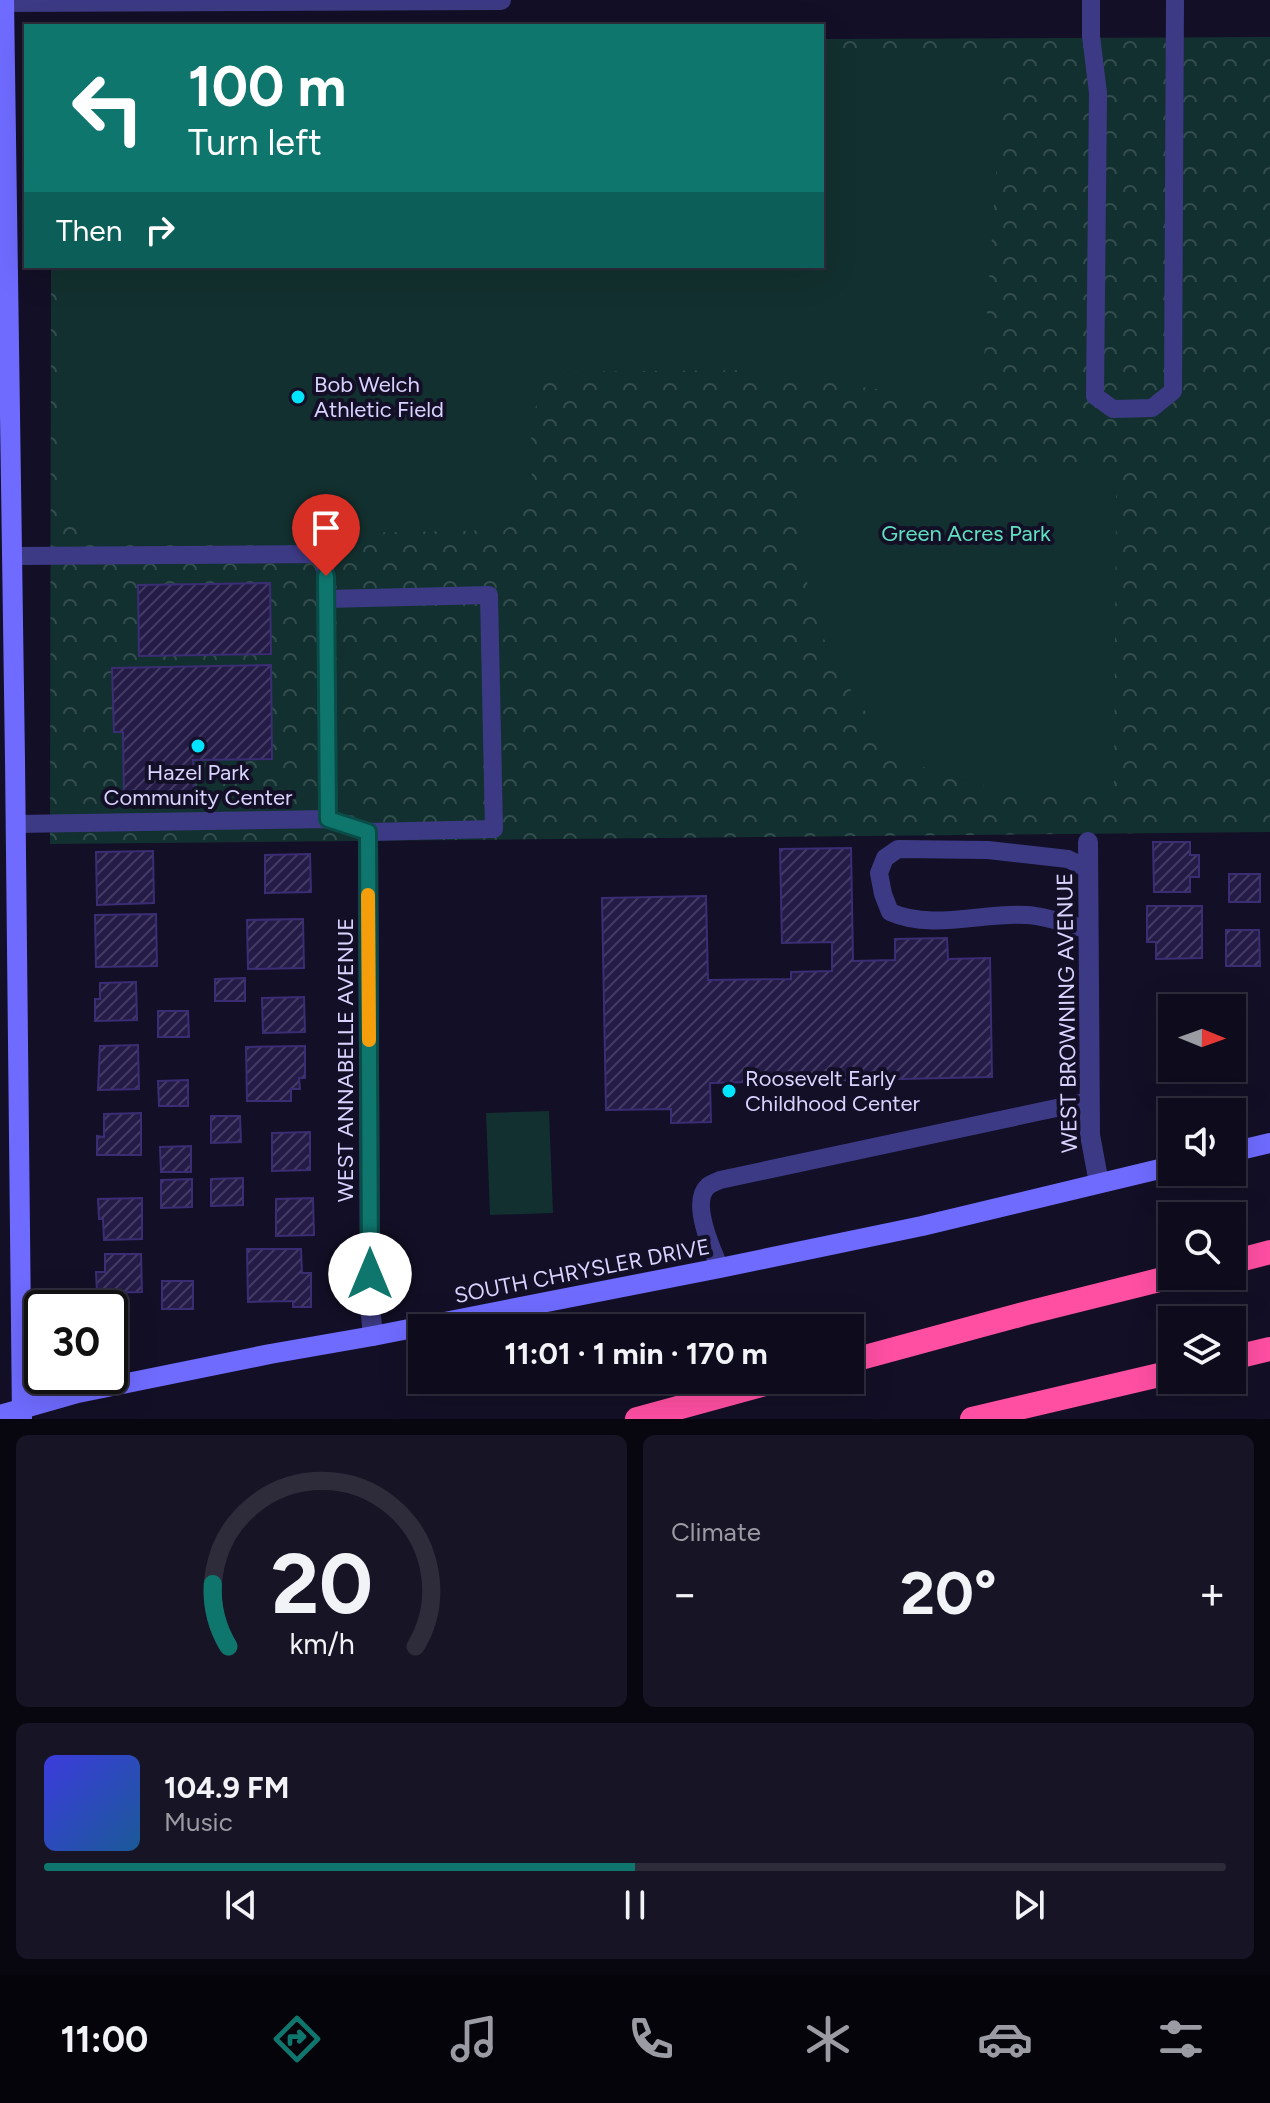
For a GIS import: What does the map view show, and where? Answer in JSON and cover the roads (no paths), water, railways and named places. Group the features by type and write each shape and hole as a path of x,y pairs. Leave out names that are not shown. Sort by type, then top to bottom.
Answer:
{"highway":[{"path":"1246,1258 1270,1252"},
{"path":"864,1357 1158,1280"},
{"path":"1246,1355 1270,1349"},
{"path":"972,1419 1158,1375"},
{"path":"637,1419 729,1394"}],"street":[{"path":"22,1413 8,847 16,824 2,123 4,1 501,0"},
{"name":"WEST ANNABELLE AVENUE","path":"368,832 370,1290 373,1336"},
{"name":"WEST BROWNING AVENUE","path":"1088,842 1090,1135 1099,1183"},
{"path":"1246,1149 1270,1143"},
{"name":"SOUTH CHRYSLER DRIVE","path":"0,1415 22,1413 94,1390 922,1226 1158,1169"}],"lane":[{"path":"1091,0 1091,36 1098,93 1095,396 1113,409 1152,408 1173,391 1175,0"},
{"path":"12,556 325,554 328,819"},
{"path":"16,824 328,819 368,832 494,829 489,595 326,599"},
{"path":"1088,869 1068,859 988,850 898,849 885,858 879,873 890,912 905,918 927,921 1030,915 1089,930"},
{"path":"720,1268 707,1240 700,1199 707,1187 720,1180 1089,1101"}],"place":[{"name":"Bob Welch Athletic Field","path":"298,397"},
{"name":"Hazel Park Community Center","path":"198,746"},
{"name":"Roosevelt Early Childhood Center","path":"729,1091"}],"park label":[{"name":"Green Acres Park","path":"966,533"}]}
